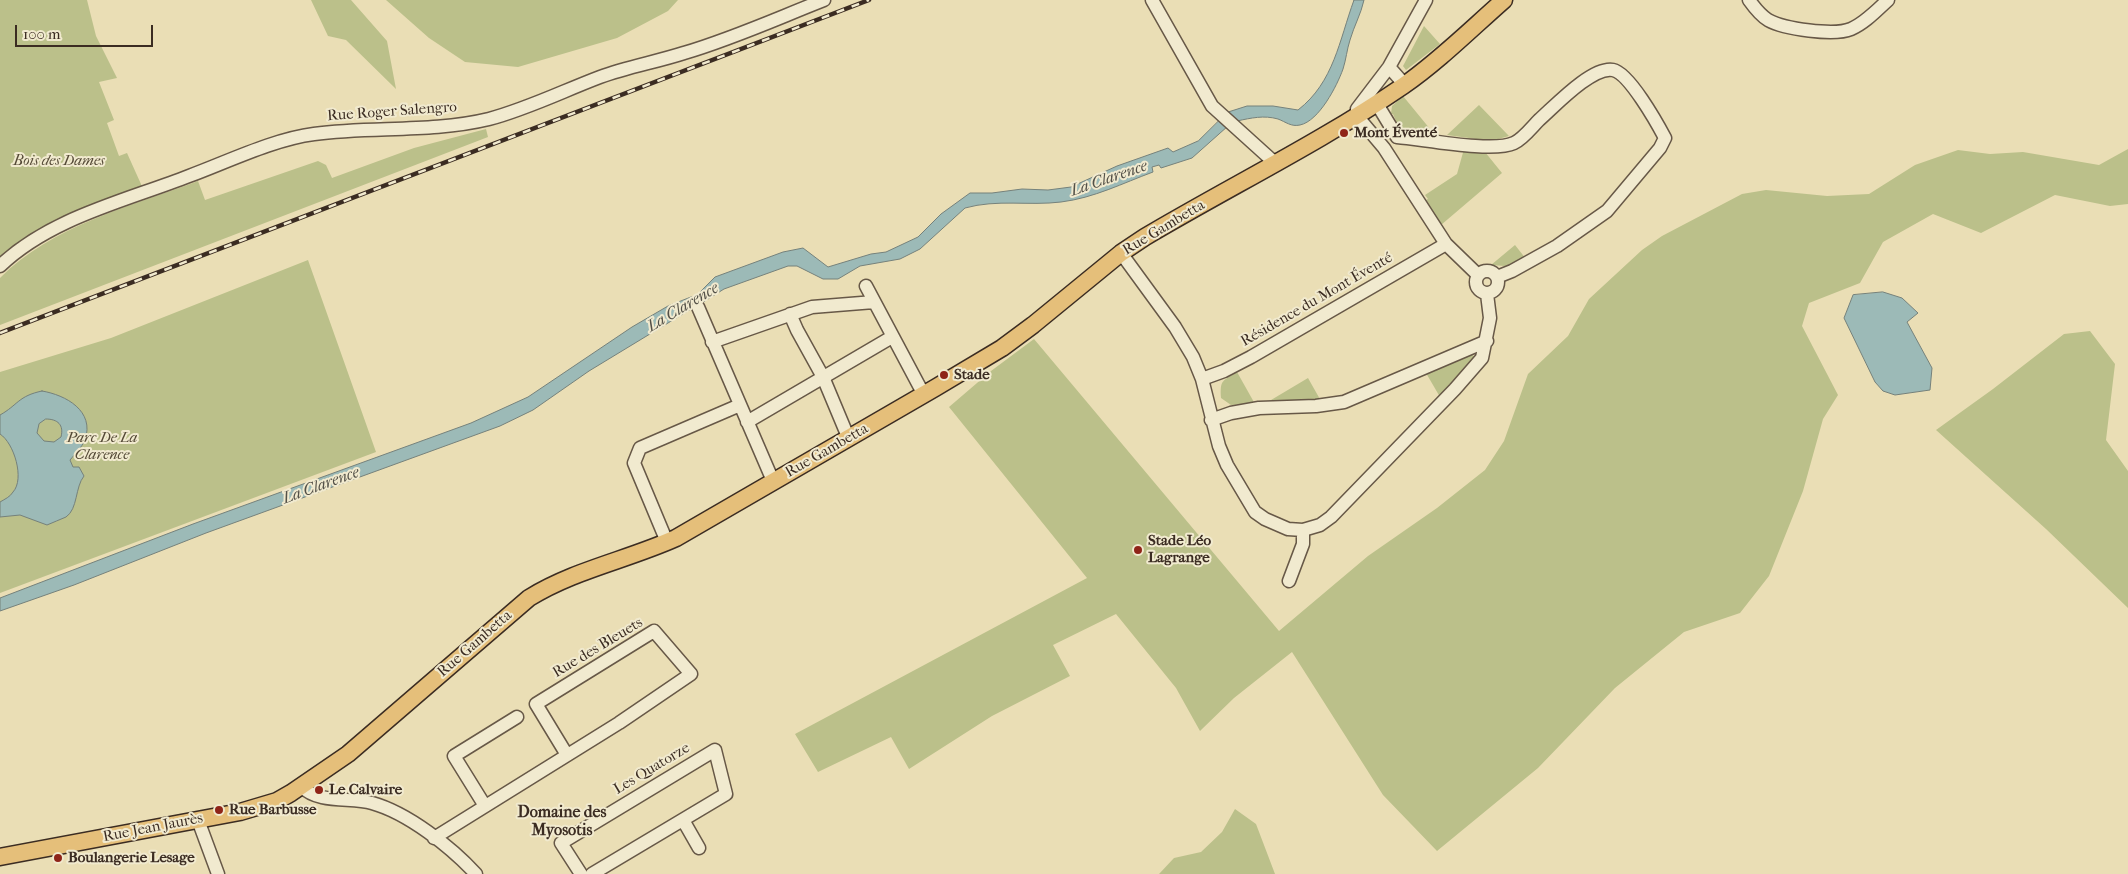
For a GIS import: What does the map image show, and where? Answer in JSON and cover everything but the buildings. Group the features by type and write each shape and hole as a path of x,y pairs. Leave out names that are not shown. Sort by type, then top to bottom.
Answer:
{"main road":[{"name":"Rue Gambetta","path":"302,787 348,754 529,598 548,586 571,576 667,542 924,395 1002,348 1121,253 1145,237 1357,116 1405,85 1447,51 1504,0"},
{"name":"Rue Jean Jaurès","path":"0,857 256,808 277,801 302,787"}],"street":[{"name":"Rue Roger Salengro","path":"0,266 35,237 70,221 275,144 311,134 358,130 431,129 488,119 528,106 600,77 712,44 824,0"},
{"path":"1152,0 1212,106 1275,163"},
{"path":"1426,0 1389,67 1357,109 1357,116 1384,148 1446,244 1478,275"},
{"path":"1749,0 1766,19 1776,24 1832,32 1844,32 1854,28 1888,0"},
{"path":"1389,67 1405,85"},
{"path":"1384,148 1397,137 1492,148 1514,143 1585,80 1602,70 1613,70 1620,74 1646,104 1665,138 1660,148 1607,211 1557,246 1512,271 1497,276 1488,271 1478,275 1475,281 1476,287 1481,292 1487,294 1497,288 1497,276"},
{"path":"1377,104 1397,137"},
{"name":"Résidence du Mont Éventé","path":"1202,379 1224,371 1250,357 1446,244"},
{"path":"1121,253 1175,327 1193,357 1202,379 1211,420 1227,465 1255,512 1288,529 1303,530 1320,525 1351,498 1482,358 1490,318 1487,294"},
{"path":"866,286 924,395"},
{"path":"712,342 812,307 874,302"},
{"path":"698,307 773,481"},
{"path":"790,314 823,377 846,432 851,437"},
{"path":"747,422 892,338"},
{"path":"1211,420 1231,413 1258,408 1316,406 1344,402 1486,341"},
{"path":"667,542 634,463 640,448 740,405"},
{"path":"1289,581 1303,544 1303,530"},
{"name":"Rue des Bleuets","path":"434,838 619,724 691,674 654,631 536,704 567,755"},
{"path":"485,806 454,756 516,717"},
{"name":"Les Quatorze","path":"581,874 561,843 714,744 726,794 592,874"},
{"path":"302,787 312,795 373,803 418,824 476,874"},
{"path":"198,820 218,874"},
{"path":"682,820 699,848"}],"green space":[{"name":"Bois des Dames","path":"0,0 87,0 96,36 117,78 99,82 114,120 107,123 119,156 127,153 145,193 70,221 0,266"},
{"path":"311,0 351,0 387,41 396,89 346,40 328,36"},
{"path":"386,0 678,0 668,11 617,38 518,67 465,62 429,38"},
{"path":"1424,26 1440,44 1406,70 1403,66"},
{"path":"1403,96 1435,135 1407,131 1393,123 1396,121 1393,114 1391,114 1392,106"},
{"path":"1479,105 1509,136 1491,141 1447,135"},
{"path":"486,129 488,137 0,325 0,278 20,260 43,244 93,219 198,181 205,200 318,161 326,165 332,178 414,148"},
{"path":"1464,149 1485,152 1502,173 1441,225 1424,201 1428,199 1425,195 1457,174"},
{"path":"2128,149 2128,204 2110,206 2055,195 1981,233 1933,214 1883,242 1860,283 1809,303 1802,326 1838,395 1823,419 1803,491 1769,576 1740,613 1684,632 1615,688 1538,768 1437,851 1383,795 1292,652 1234,698 1200,731 1176,688 1116,614 1053,645 1070,676 992,716 909,769 891,737 818,772 795,734 1087,578 949,407 991,371 1034,339 1279,631 1368,556 1437,508 1485,470 1504,441 1528,374 1568,336 1589,299 1642,250 1662,236 1742,194 1766,190 1827,196 1869,194 1915,165 1958,150 1990,154 2023,152 2099,165"},
{"path":"1515,245 1526,259 1505,266 1491,265"},
{"name":"Parc De La Clarence","path":"308,260 376,452 0,593 0,372 111,338"},
{"path":"2090,331 2115,364 2106,440 2128,471 2128,608 2046,529 1936,430 2064,334"},
{"path":"1470,354 1476,357 1440,397 1426,373"},
{"path":"1237,372 1255,404 1231,405 1221,398 1223,382"},
{"path":"1308,378 1321,401 1266,403"},
{"path":"1235,809 1256,824 1275,874 1159,874 1174,858 1201,852 1222,832"}],"water":[{"path":"1354,0 1364,0 1350,40 1343,69 1332,93 1314,117 1300,125 1294,125 1268,117 1237,121 1225,113 1247,106 1273,106 1298,110 1320,87 1328,74"},
{"name":"La Clarence","path":"1221,119 1228,126 1192,158 1161,168 1159,165 1152,167 1153,172 1108,190 1061,202 1001,203 965,208 920,249 900,259 860,266 838,279 823,279 797,266 788,266 724,289 700,304 697,295 715,277 783,252 803,248 828,267 871,254 886,252 918,237 941,214 970,193 992,193 1022,189 1048,190 1071,187 1117,166 1168,148 1173,152 1198,141"},
{"path":"1883,292 1902,298 1918,313 1907,322 1932,368 1930,390 1895,395 1883,391 1875,382 1844,318 1853,295"},
{"name":"La Clarence","path":"692,297 696,306 589,371 533,410 500,426 206,533 74,585 0,611 0,598 193,524 471,423 528,397 632,327 668,306"},
{"path":"42,391 51,393 69,401 82,413 86,421 87,430 84,443 70,460 73,467 79,467 84,476 79,486 73,509 66,517 47,525 20,515 0,517 0,502 12,494 18,479 18,470 10,445 0,434 0,415 23,398","holes":["46,419 57,422 62,429 61,437 54,442 44,441 37,433 39,424"]}],"railway":[{"path":"0,333 869,0"}],"place":[{"name":"Mont Éventé","path":"1344,133"},
{"name":"Stade","path":"944,375"},
{"name":"Stade Léo Lagrange","path":"1138,550"},
{"name":"Le Calvaire","path":"319,790"},
{"name":"Rue Barbusse","path":"219,810"},
{"name":"Boulangerie Lesage","path":"58,858"}],"district":[{"name":"Domaine des Myosotis","path":"562,822"}]}
